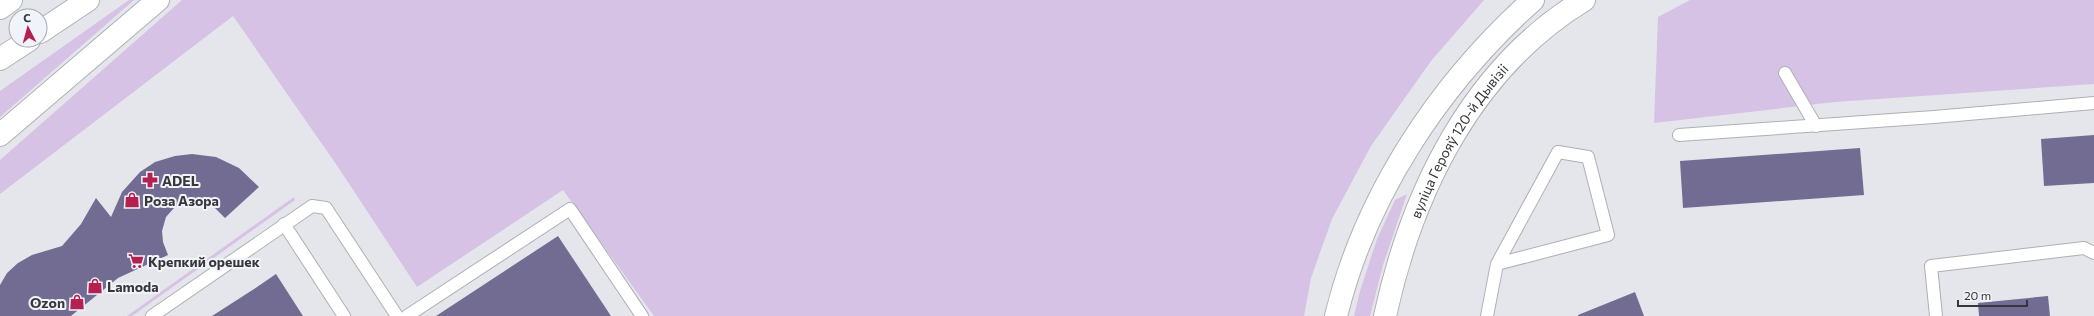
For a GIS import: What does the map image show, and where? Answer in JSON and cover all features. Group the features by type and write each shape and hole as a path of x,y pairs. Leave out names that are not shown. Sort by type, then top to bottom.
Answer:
{"main road":[{"path":"0,8 11,0"},
{"path":"48,27 88,0"},
{"path":"0,135 158,0"},
{"name":"вуліца Герояў 120-й Дывізіі","path":"1336,316 1343,288 1361,238 1408,150 1444,95 1474,59 1507,24 1533,0"},
{"name":"вуліца Герояў 120-й Дывізіі","path":"1385,316 1403,245 1424,190 1448,143 1484,88 1518,52 1571,8 1584,0"},
{"path":"0,59 17,48"}],"lane":[{"path":"1785,73 1816,126"},
{"path":"1679,136 1816,126 2093,101"},
{"path":"1487,316 1497,264 1558,152 1588,157 1608,235 1497,264"},
{"path":"152,316 312,206 326,208 397,316"},
{"path":"407,316 570,209 642,316"},
{"path":"284,224 344,316"},
{"path":"1936,316 1931,266 2084,248 2094,253"}],"shaded area":[{"path":"129,0 134,0 0,117 0,91"},
{"path":"182,0 1484,0 1431,61 1371,146 1332,219 1311,278 1304,316 654,316 563,190 417,287 338,167 233,16 0,194 0,160"},
{"path":"1690,0 2094,0 2094,84 1835,102 1654,123 1658,17"},
{"path":"1407,194 1383,265 1370,316 1354,316 1360,291 1377,239 1395,200"},
{"path":"294,197 295,200 132,316 127,316"}],"building":[{"path":"2094,135 2094,183 2044,186 2041,139"},
{"path":"1860,148 1864,195 1683,208 1680,161"},
{"path":"192,154 216,157 239,168 259,187 225,218 213,206 199,202 188,202 174,208 166,217 162,231 163,242 168,255 118,278 71,316 0,316 0,285 7,273 18,263 32,255 62,246 81,224 96,198 111,217 122,192 140,172 155,162 175,156"},
{"path":"558,236 611,316 436,316 465,297"},
{"path":"276,274 303,316 212,316 257,287"},
{"path":"1635,292 1644,316 1578,316 1578,315"},
{"path":"2048,296 2050,316 1979,316 1978,303"}],"place":[{"name":"ADEL","path":"150,180"},
{"name":"Роза Азора","path":"132,200"},
{"name":"Крепкий орешек","path":"136,261"},
{"name":"Lamoda","path":"95,286"},
{"name":"Ozon","path":"77,302"}]}
